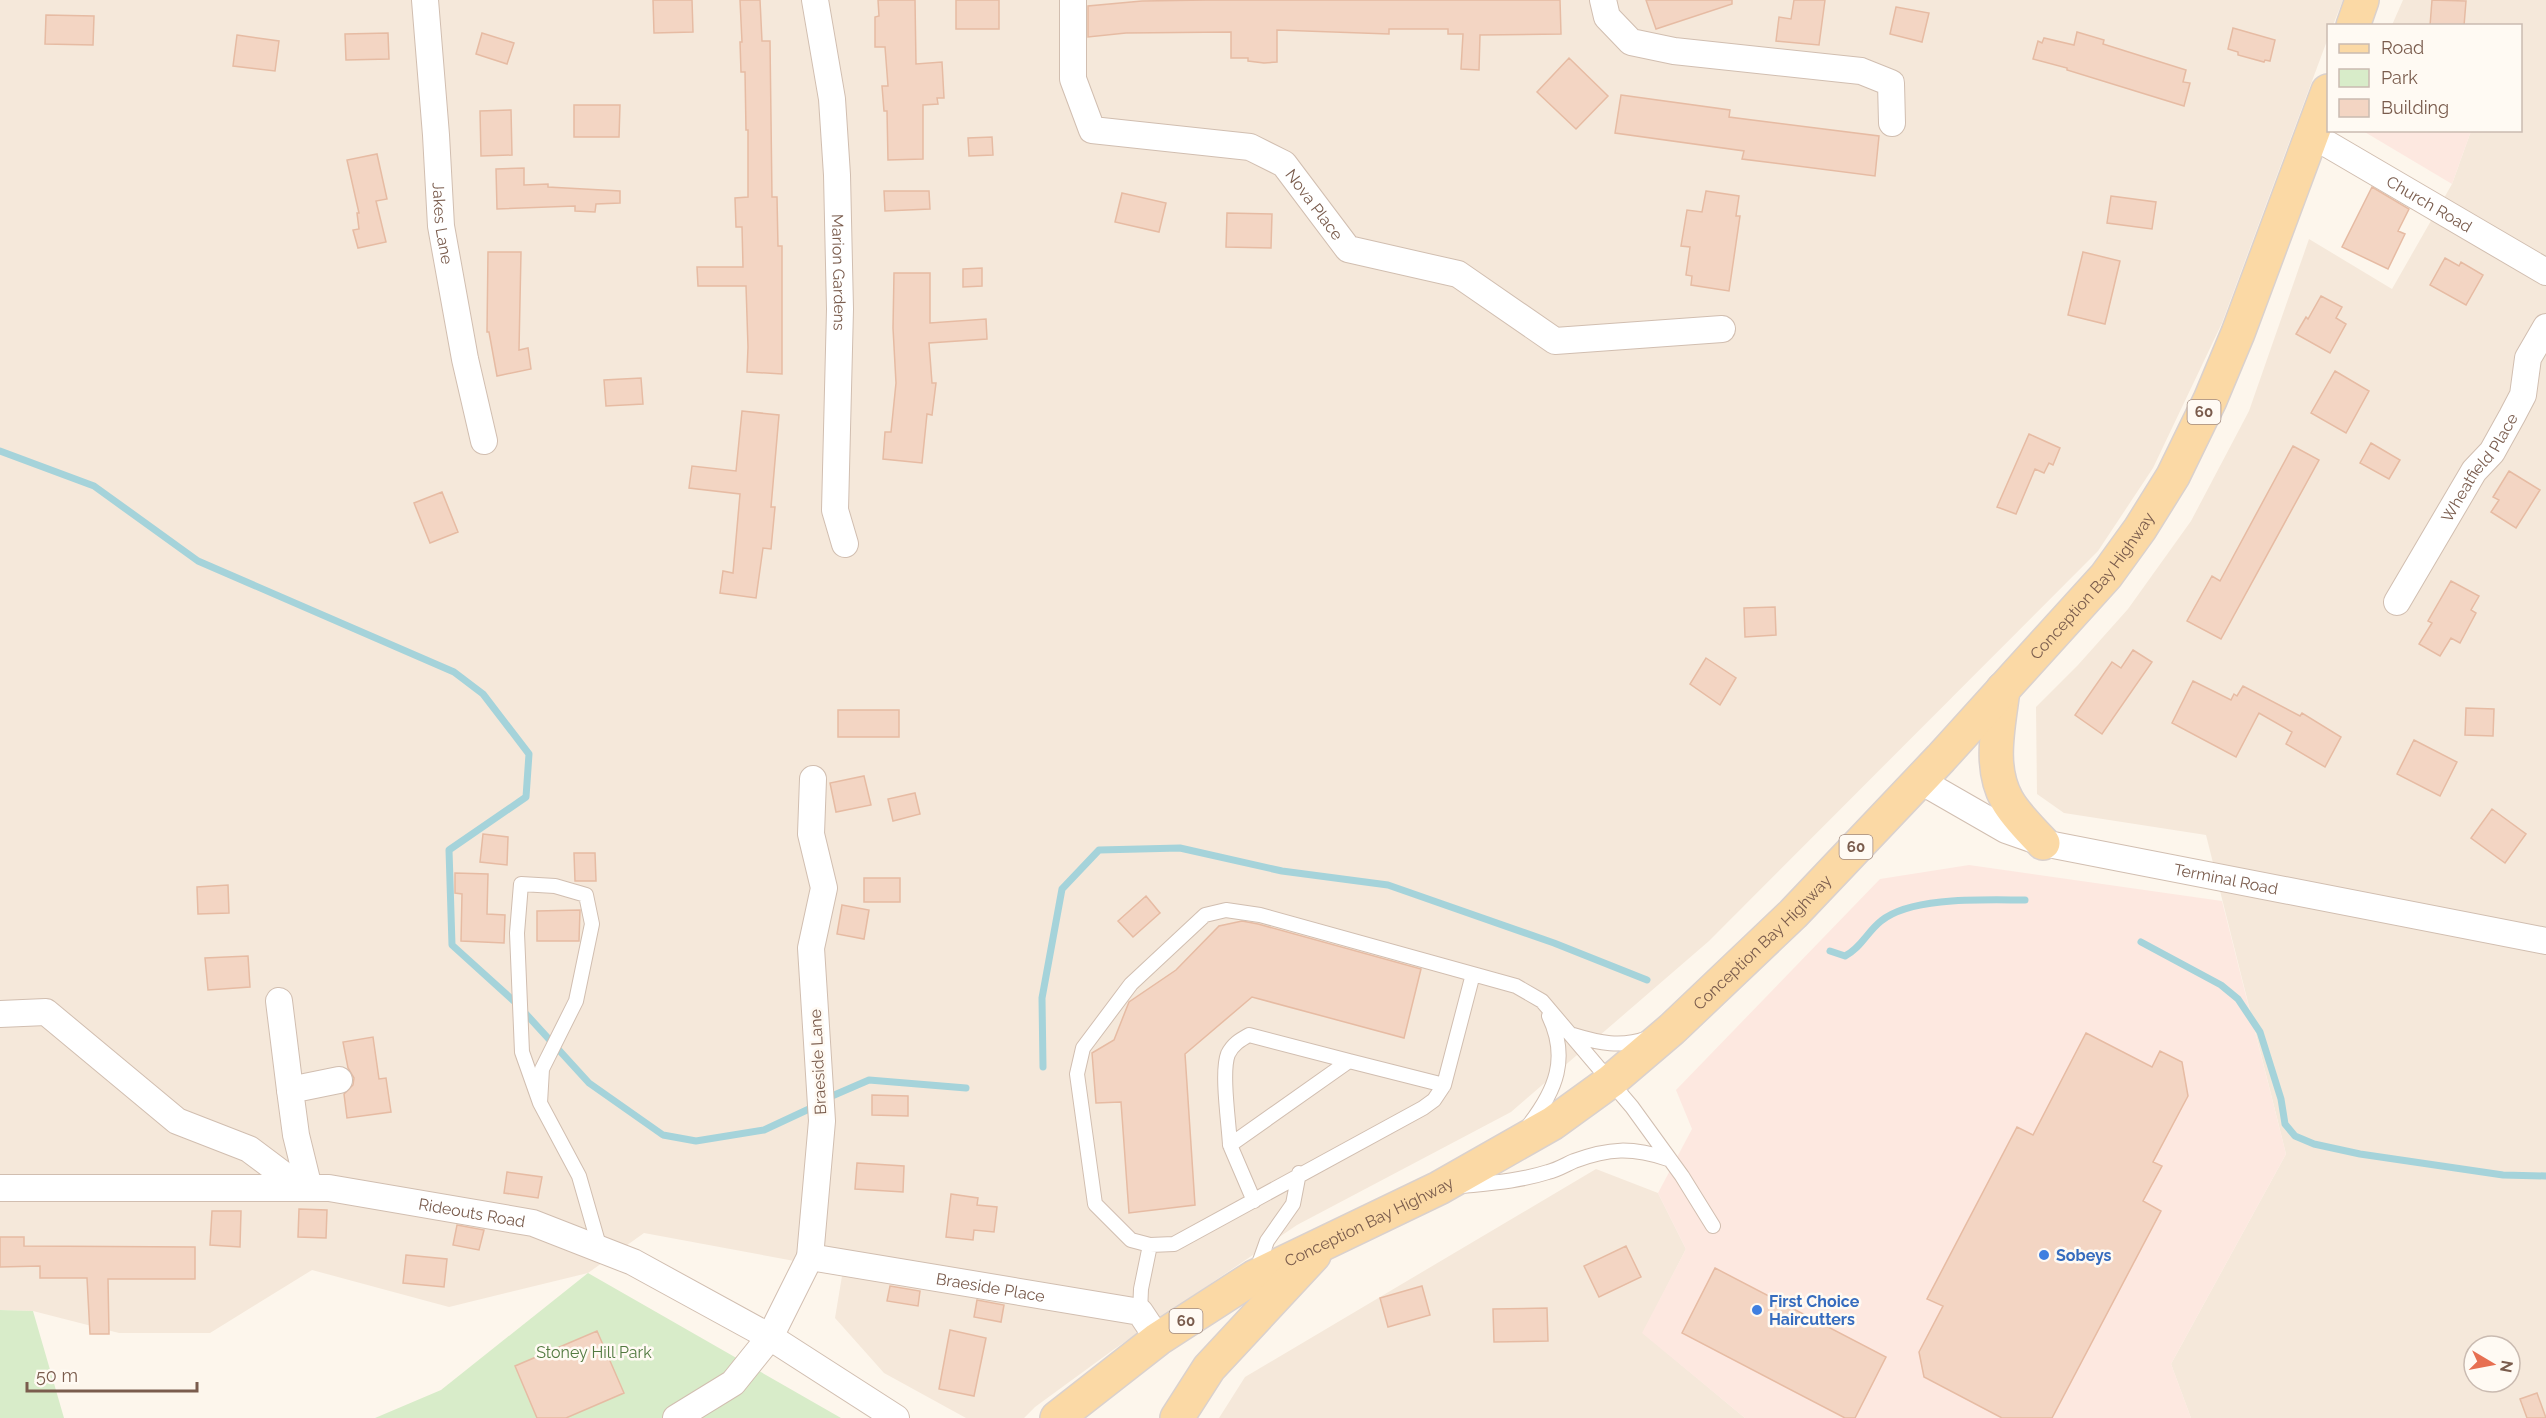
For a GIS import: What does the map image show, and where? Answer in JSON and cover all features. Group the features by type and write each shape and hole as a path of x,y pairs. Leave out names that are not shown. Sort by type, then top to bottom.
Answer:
{"main road":[{"path":"2354,24 2362,0"},
{"name":"Conception Bay Highway","path":"1057,1418 1149,1326 1438,1188 1553,1123 1611,1081 1672,1029 1793,914 2106,576 2140,529 2173,476 2210,400 2238,333 2327,94"},
{"path":"2003,689 1996,745 2000,784 2019,816 2043,843"},
{"path":"1177,1418 1209,1368 1326,1243"}],"street":[{"name":"Jakes Lane","path":"425,0 441,226 465,359 484,441"},
{"name":"Marion Gardens","path":"815,0 833,110 840,309 835,510 845,544"},
{"name":"Nova Place","path":"1073,0 1073,79 1092,130 1250,147 1284,164 1348,249 1458,274 1555,340 1722,329"},
{"path":"1603,0 1606,17 1631,42 1674,51 1861,71 1891,83 1892,123"},
{"name":"Church Road","path":"2312,135 2546,272"},
{"name":"Wheatfield Place","path":"2397,602 2474,471 2492,452 2512,416 2523,395 2528,358 2546,327"},
{"name":"Braeside Lane","path":"676,1418 733,1383 770,1337 810,1257 822,1121 812,948 824,888 811,834 813,779"},
{"name":"Terminal Road","path":"1919,780 2006,830 2043,843 2546,941"},
{"path":"279,1001 305,1188"},
{"path":"0,1014 46,1012 177,1121 249,1149 305,1188"},
{"path":"290,1090 339,1080"},
{"name":"Rideouts Road","path":"0,1188 329,1188 533,1223 633,1262 770,1337 896,1418"},
{"name":"Braeside Place","path":"810,1257 1149,1326"}],"lane":[{"path":"540,1103 542,1069 576,1002 592,924 586,895 555,886 521,884 517,933 522,1052 540,1103 579,1176 600,1249"},
{"path":"1473,974 1444,1085 1434,1100 1423,1108 1299,1173 1254,1201 1174,1244 1150,1245 1131,1240 1095,1204 1077,1074 1083,1048 1131,984 1205,915 1226,910 1260,915 1473,974 1516,986 1542,1001 1611,1081 1682,1176 1713,1226"},
{"path":"1512,1148 1540,1112 1555,1081 1560,1059 1558,1035 1542,1001"},
{"path":"1572,1035 1602,1044 1634,1043 1672,1029"},
{"path":"1254,1201 1230,1145 1227,1056 1235,1043 1249,1035 1444,1085"},
{"path":"1230,1145 1349,1061"},
{"path":"1438,1188 1509,1182 1550,1172 1602,1152 1626,1149 1644,1151 1668,1159"},
{"path":"1254,1277 1267,1241 1293,1204 1299,1173"},
{"path":"1149,1326 1141,1289 1150,1245"}],"shaded area":[{"path":"0,0 2343,0 2333,24 2327,24 2327,41 2222,323 2153,468 2098,551 1709,941 1511,1112 1297,1225 1113,1350 1035,1407 1024,1418 966,1418 884,1373 835,1318 843,1270 644,1233 588,1273 449,1307 312,1270 210,1333 119,1333 33,1311 0,1310"},
{"path":"2403,0 2546,0 2546,1418 2191,1418 2171,1364 2286,1154 2206,835 2064,813 2037,794 2036,707 2078,665 2128,609 2191,521 2249,411 2309,239 2392,289 2452,184 2471,132 2522,132 2522,24 2392,24"},
{"path":"2365,132 2471,132 2452,184"},
{"path":"1969,865 2222,901 2286,1154 2171,1364 2191,1418 1745,1418 1642,1333 1686,1249 1658,1193 1692,1129 1676,1090 1880,879"},
{"path":"1596,1169 1658,1193 1686,1249 1643,1333 1745,1418 1219,1418 1245,1377"}],"green space":[{"name":"Stoney Hill Park","path":"588,1273 841,1418 375,1418 441,1390"},
{"path":"0,1310 33,1311 64,1418 0,1418"}],"building":[{"path":"653,0 692,0 693,32 654,33"},
{"path":"740,0 760,0 762,41 770,41 772,197 777,197 778,246 782,246 782,374 747,372 746,286 698,286 697,267 743,267 742,227 736,227 735,198 748,197 748,130 746,130 745,72 741,72"},
{"path":"878,0 915,0 916,64 942,62 944,98 937,98 938,104 923,105 923,159 888,160 887,111 884,111 882,86 888,86 885,47 875,47 875,17 879,16"},
{"path":"956,0 999,0 999,29 956,29"},
{"path":"1560,0 1561,34 1480,35 1479,70 1461,69 1463,34 1448,34 1448,29 1389,29 1389,34 1277,30 1277,62 1264,63 1248,61 1248,58 1231,58 1231,32 1126,33 1088,37 1088,6 1142,1"},
{"path":"1646,0 1732,0 1732,4 1656,29"},
{"path":"1794,0 1825,0 1819,45 1776,41 1779,17 1791,19"},
{"path":"2432,0 2466,1 2464,24 2430,24"},
{"path":"1896,7 1929,13 1922,42 1890,34"},
{"path":"46,15 94,16 93,45 45,44"},
{"path":"2233,28 2275,40 2270,61 2265,60 2264,62 2238,55 2238,52 2228,49"},
{"path":"2077,32 2104,40 2103,44 2186,70 2183,82 2190,83 2184,106 2033,59 2038,41 2042,43 2044,38 2074,45"},
{"path":"388,33 389,59 346,60 345,34"},
{"path":"482,33 514,43 507,64 476,54"},
{"path":"237,35 279,41 275,71 233,66"},
{"path":"1569,58 1608,96 1576,129 1537,92"},
{"path":"1621,95 1730,110 1729,117 1879,136 1875,176 1742,159 1744,151 1615,133"},
{"path":"574,105 620,105 619,137 574,137"},
{"path":"511,110 512,155 481,156 480,111"},
{"path":"992,137 993,155 969,156 968,138"},
{"path":"377,154 387,199 376,201 386,242 358,248 353,230 359,229 357,213 359,213 347,160"},
{"path":"524,168 524,185 548,184 548,187 620,191 620,203 596,204 595,212 575,211 575,206 497,209 496,169"},
{"path":"2372,187 2409,209 2398,231 2405,234 2388,269 2342,247"},
{"path":"884,191 929,191 930,209 885,211"},
{"path":"1706,191 1739,196 1736,216 1740,216 1729,291 1691,285 1692,276 1686,275 1690,247 1681,246 1687,210 1702,212"},
{"path":"1122,193 1166,203 1159,232 1115,222"},
{"path":"2111,196 2156,202 2152,229 2107,223"},
{"path":"1227,213 1272,214 1271,248 1226,247"},
{"path":"488,252 521,252 519,350 528,348 531,369 497,376 489,332 487,332"},
{"path":"2083,252 2120,261 2105,324 2068,315"},
{"path":"2445,258 2459,266 2461,262 2483,275 2466,305 2430,285"},
{"path":"982,268 982,286 963,287 963,269"},
{"path":"894,273 930,273 930,323 986,319 987,339 929,343 932,383 936,383 932,415 927,414 922,463 883,459 885,432 891,432 896,383 893,328"},
{"path":"2321,296 2342,307 2336,318 2346,324 2330,353 2296,334"},
{"path":"2335,371 2369,391 2346,433 2311,413"},
{"path":"641,378 643,404 606,406 604,380"},
{"path":"742,411 779,415 771,507 775,507 771,549 763,548 756,598 720,593 723,571 733,573 740,494 689,488 692,466 736,471"},
{"path":"2029,434 2060,448 2053,465 2049,463 2044,473 2035,469 2016,514 1997,507"},
{"path":"2371,443 2400,460 2389,479 2360,463"},
{"path":"2293,446 2319,460 2221,639 2187,621 2212,576 2220,581"},
{"path":"2509,471 2540,490 2516,528 2491,512 2499,500 2493,497"},
{"path":"442,492 458,532 430,543 414,503"},
{"path":"2451,581 2479,596 2471,610 2476,613 2460,643 2451,638 2440,656 2419,644 2432,623 2428,621"},
{"path":"1775,607 1776,635 1745,637 1744,608"},
{"path":"2133,650 2152,662 2102,734 2075,715 2112,662 2121,668"},
{"path":"1706,658 1736,678 1720,705 1690,684"},
{"path":"2193,681 2231,700 2234,694 2237,696 2243,686 2300,716 2302,713 2341,737 2325,767 2286,744 2292,732 2259,713 2236,757 2172,723"},
{"path":"2466,708 2494,709 2493,736 2465,735"},
{"path":"838,710 899,710 899,737 838,737"},
{"path":"2414,740 2457,762 2440,796 2397,774"},
{"path":"864,776 871,805 836,812 830,783"},
{"path":"915,793 920,814 893,821 888,799"},
{"path":"2492,809 2526,834 2505,863 2471,838"},
{"path":"483,834 508,837 507,865 480,862"},
{"path":"574,853 595,853 596,881 575,881"},
{"path":"455,873 488,874 487,914 505,915 504,943 461,941 462,894 455,893"},
{"path":"864,878 900,878 900,902 864,902"},
{"path":"228,885 229,913 198,914 197,887"},
{"path":"1146,896 1160,913 1133,937 1118,921"},
{"path":"842,905 869,910 864,939 837,934"},
{"path":"580,910 579,941 537,941 537,911"},
{"path":"1242,921 1421,969 1404,1038 1252,997 1185,1054 1195,1205 1129,1213 1121,1102 1096,1103 1092,1053 1114,1040 1129,1002 1176,970 1219,926"},
{"path":"248,956 250,987 208,990 205,958"},
{"name":"Sobeys","path":"2086,1033 2152,1067 2160,1051 2182,1062 2188,1096 2153,1162 2162,1166 2143,1201 2161,1211 2052,1418 2002,1418 1924,1377 1919,1352 1943,1306 1927,1299 2017,1127 2033,1135"},
{"path":"373,1037 379,1079 386,1078 391,1112 347,1118 344,1094 353,1085 354,1078 348,1068 343,1042"},
{"path":"872,1095 908,1096 908,1116 872,1115"},
{"path":"857,1163 904,1166 903,1192 855,1189"},
{"path":"507,1172 542,1177 538,1198 504,1193"},
{"path":"951,1194 978,1198 977,1205 997,1207 994,1232 974,1230 973,1240 946,1237"},
{"path":"299,1209 327,1210 326,1238 298,1237"},
{"path":"212,1211 241,1211 240,1247 210,1245"},
{"path":"457,1225 484,1230 479,1250 453,1245"},
{"path":"0,1237 24,1237 24,1246 195,1247 195,1279 108,1279 109,1334 90,1334 87,1278 40,1278 40,1266 0,1267"},
{"path":"1626,1246 1641,1277 1599,1297 1584,1266"},
{"path":"406,1255 447,1259 444,1287 403,1283"},
{"path":"1715,1268 1886,1357 1855,1418 1845,1418 1682,1333"},
{"path":"890,1286 920,1291 918,1306 887,1301"},
{"path":"1422,1286 1430,1315 1388,1327 1380,1298"},
{"path":"977,1300 1004,1305 1001,1322 974,1317"},
{"path":"1547,1308 1548,1341 1494,1342 1493,1309"},
{"path":"950,1330 986,1338 974,1396 939,1389"},
{"path":"597,1331 624,1393 566,1418 537,1418 515,1366"},
{"path":"2537,1393 2546,1418 2527,1418 2520,1399"}],"waterway":[{"path":"0,451 94,486 198,561 454,672 483,694 529,754 526,797 449,850 452,945 516,1003 589,1083 663,1135 696,1141 764,1130 809,1109"},
{"path":"1043,1067 1042,998 1062,889 1099,850 1180,848 1282,871 1388,885 1554,943 1647,980"},
{"path":"1830,951 1845,956 1851,953 1881,921 1911,907 1950,901 2025,900"},
{"path":"2141,942 2221,985 2238,999 2260,1032 2281,1099 2285,1124 2295,1136 2314,1144 2360,1154 2503,1175 2546,1176"},
{"path":"832,1096 869,1080 966,1088"}],"place":[{"name":"Sobeys","path":"2044,1255"},
{"name":"First Choice Haircutters","path":"1757,1310"}]}
